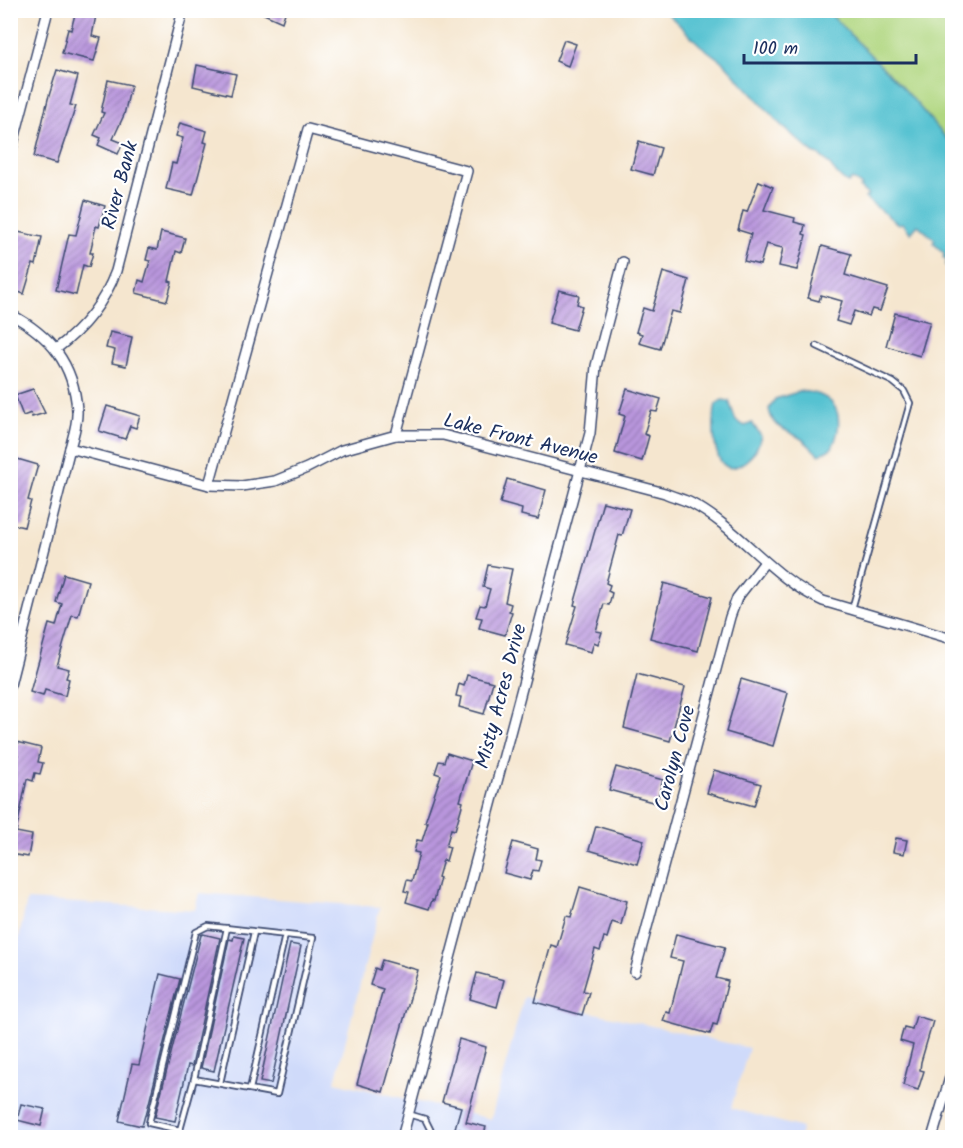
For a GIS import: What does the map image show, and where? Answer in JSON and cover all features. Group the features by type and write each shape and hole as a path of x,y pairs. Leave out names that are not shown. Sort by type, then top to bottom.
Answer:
{"street":[{"path":"10,156 48,10"},
{"name":"River Bank","path":"56,349 68,341 88,320 109,290 183,10"},
{"path":"209,485 308,129 467,171 396,435"},
{"name":"Misty Acres Drive","path":"402,1137 539,616 590,433 596,366 623,262"},
{"path":"10,314 36,329 56,349 70,377 77,411 70,448 10,685"},
{"name":"Lake Front Avenue","path":"70,448 209,485 242,486 275,481 342,450 396,435 443,435 665,493 690,503 734,533 765,562 807,593 823,601 952,639"},
{"name":"Carolyn Cove","path":"635,972 730,617 737,598 765,562"},
{"path":"932,1137 952,1071"}],"lane":[{"path":"817,346 893,382 904,391 910,403 852,609"},
{"path":"180,1130 149,1123 196,932 208,926 313,939 277,1094 194,1079"},
{"path":"178,1137 194,1079 227,928"},
{"path":"219,1083 254,932"},
{"path":"250,1089 285,935"},
{"path":"408,1114 426,1119 432,1133 431,1137"},
{"path":"100,1137 106,1137"}],"shaded area":[{"path":"199,893 380,907 335,1082 491,1119 524,997 749,1048 731,1108 802,1128 799,1138 11,1138 11,975 27,900 195,910"}],"green space":[{"path":"827,11 952,11 952,145 905,90"}],"water":[{"path":"665,11 827,11 905,90 952,145 952,271 945,265 948,261 943,257 945,254 933,243 935,240 918,225 911,233 902,223 898,224 865,198 868,195 860,188 862,186 852,179 848,183 843,180 824,159 813,153 780,124 724,63 700,45"},
{"path":"801,391 815,393 828,399 837,411 838,426 835,441 832,448 819,455 803,440 776,424 769,409 775,399"},
{"path":"722,400 729,401 736,421 745,426 752,423 761,436 752,455 735,467 727,467 720,461 716,451 714,413 716,404"}],"building":[{"path":"76,10 97,10 92,36 101,38 94,61 62,53"},
{"path":"255,10 286,10 282,22"},
{"path":"564,40 576,44 568,66 556,61"},
{"path":"197,65 236,74 231,95 193,86"},
{"path":"57,70 78,76 70,105 76,106 57,163 34,157"},
{"path":"108,80 131,85 124,115 113,139 123,143 118,154 98,145 101,138 94,135 104,113 101,112"},
{"path":"180,123 207,131 204,142 207,143 193,195 166,189 172,163 176,164 183,138 176,136"},
{"path":"639,141 661,148 653,175 631,169"},
{"path":"759,181 773,187 764,210 795,218 794,222 805,225 803,234 806,235 797,270 779,266 783,248 766,244 760,265 744,261 751,234 738,230 743,211 747,212"},
{"path":"85,200 105,206 99,227 96,226 89,267 83,265 76,295 56,290 69,234 76,235"},
{"path":"13,231 42,237 36,265 33,264 24,294 10,289 10,244"},
{"path":"161,232 185,238 181,253 176,251 167,301 136,293 139,280 144,282 150,261 146,260 149,248 157,250"},
{"path":"822,246 851,254 845,275 888,288 880,311 872,309 869,316 854,311 849,325 836,321 842,301 821,295 819,301 808,298"},
{"path":"663,272 689,280 680,313 671,311 660,349 639,343 642,334 636,332 643,308 652,311"},
{"path":"559,290 579,295 577,304 582,306 575,330 549,323"},
{"path":"895,313 930,322 920,356 886,346"},
{"path":"110,332 132,337 126,366 112,363 115,350 106,348"},
{"path":"33,389 45,413 32,417 31,413 23,416 15,395"},
{"path":"627,389 661,399 657,412 651,411 644,434 649,436 642,461 615,453 625,416 619,414"},
{"path":"107,406 140,416 136,428 130,426 125,439 99,431"},
{"path":"14,458 38,465 28,500 31,501 24,527 10,524 10,469"},
{"path":"507,479 546,490 538,519 521,515 522,509 500,503"},
{"path":"603,502 630,509 622,536 619,535 606,583 610,585 608,591 612,593 609,605 604,604 596,631 602,632 598,644 594,642 591,652 565,645"},
{"path":"488,565 512,569 505,602 511,604 509,611 512,612 505,635 479,628 482,618 476,617 480,605 485,606 490,589 483,587"},
{"path":"64,574 88,581 78,616 72,615 57,666 69,669 65,696 45,690 43,696 30,692 49,624 56,626 62,604 56,602"},
{"path":"664,583 712,597 698,651 650,638"},
{"path":"637,674 685,687 670,741 624,728"},
{"path":"467,675 493,682 484,714 459,707 461,697 456,696 459,684 464,686"},
{"path":"741,679 788,693 773,746 726,732"},
{"path":"17,742 41,748 38,762 43,763 40,774 35,773 33,781 27,779 16,832 32,835 28,857 10,854 10,782 18,755 14,754"},
{"path":"447,753 472,761 460,801 463,802 455,830 451,829 446,846 450,847 446,861 443,860 434,901 432,900 429,909 406,902 409,892 404,891 407,880 412,881 419,853 414,852 417,840 422,841 428,822 425,822 441,775 435,773 439,761 444,762"},
{"path":"616,767 663,780 656,803 609,790"},
{"path":"714,770 761,784 754,806 707,793"},
{"path":"596,826 644,840 637,864 589,850"},
{"path":"896,838 907,840 904,854 893,852"},
{"path":"513,842 538,849 536,859 541,860 538,871 533,870 530,880 504,873"},
{"path":"580,887 627,901 621,925 612,922 600,951 595,949 583,991 589,992 582,1015 535,1002 551,945 557,947 566,916 571,917"},
{"path":"676,934 725,947 716,978 728,981 717,1025 713,1024 710,1034 663,1021 666,1012 670,1013 683,961 670,958"},
{"path":"201,935 220,938 192,1066 188,1065 175,1121 155,1117"},
{"path":"234,936 244,938 214,1071 201,1068 229,939 233,940"},
{"path":"290,944 301,946 271,1084 260,1082"},
{"path":"382,960 418,970 383,1092 357,1084 383,989 370,985 375,968 379,970"},
{"path":"477,973 504,980 497,1007 470,999"},
{"path":"160,974 180,979 142,1126 119,1121 132,1064 139,1065"},
{"path":"916,1016 933,1021 921,1062 920,1070 924,1071 918,1090 903,1085 913,1045 900,1041 904,1027 912,1029"},
{"path":"459,1039 486,1047 466,1122 486,1127 483,1137 463,1137 465,1131 455,1128 461,1107 442,1102"},
{"path":"21,1104 45,1109 41,1126 17,1120"}]}
